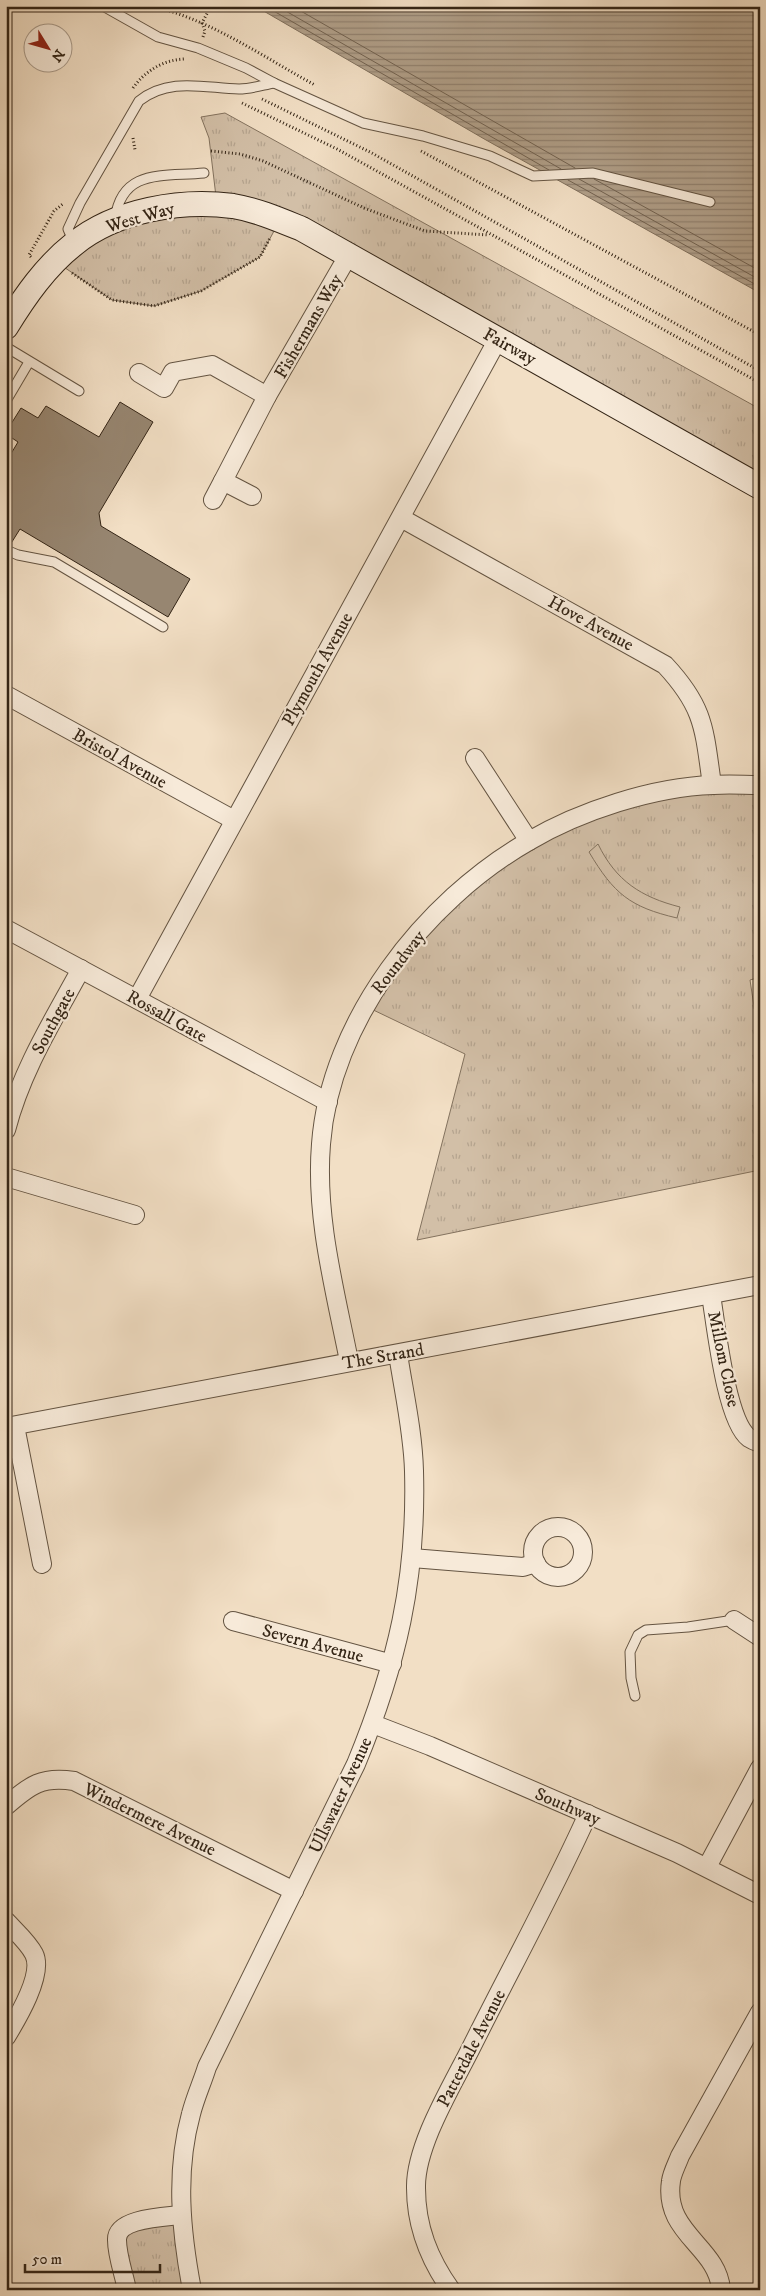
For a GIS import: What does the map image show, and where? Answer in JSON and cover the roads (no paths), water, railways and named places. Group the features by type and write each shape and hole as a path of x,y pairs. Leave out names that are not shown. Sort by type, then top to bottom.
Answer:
{"street":[{"name":"West Way","path":"6,326 24,299 56,261 74,244 115,222 171,206 197,204 235,207 256,212"},
{"name":"Fairway","path":"256,212 302,229 760,487"},
{"name":"Fishermans Way","path":"213,500 267,396 348,256"},
{"name":"Plymouth Avenue","path":"137,999 498,339"},
{"name":"Fishermans Way","path":"139,373 164,388 173,372 212,365 267,396"},
{"path":"224,481 252,496"},
{"name":"Hove Avenue","path":"401,518 665,665 685,686 697,706 704,730 712,785"},
{"name":"Bristol Avenue","path":"6,696 234,820"},
{"path":"475,758 529,841"},
{"name":"Roundway","path":"349,1361 323,1232 319,1177 321,1142 328,1102 338,1067 365,1006 389,970 438,912 466,885 529,841 579,817 624,801 668,790 712,785 760,785"},
{"name":"Rossall Gate","path":"6,929 328,1102"},
{"name":"Southgate","path":"6,1130 22,1079 81,969"},
{"path":"6,1177 135,1215"},
{"name":"The Strand","path":"10,1427 349,1361 398,1354 760,1285"},
{"name":"Millom Close","path":"711,1295 729,1399 738,1422 748,1438 760,1443"},
{"name":"Ullswater Avenue","path":"192,2290 181,2215 182,2164 191,2115 207,2067 342,1795 373,1724 392,1664 404,1613 412,1558 414,1471 411,1432 398,1354"},
{"path":"10,1427 42,1564"},
{"path":"412,1558 523,1567 536,1563"},
{"path":"734,1620 760,1637"},
{"name":"Severn Avenue","path":"233,1621 392,1664"},
{"name":"Southway","path":"373,1724 430,1746 707,1866 760,1895"},
{"path":"707,1866 760,1768"},
{"name":"Windermere Avenue","path":"6,1806 23,1791 39,1782 57,1778 74,1782 93,1789 294,1891"},
{"name":"Patterdale Avenue","path":"451,2290 437,2270 425,2245 418,2214 415,2186 422,2155 445,2100 588,1814"},
{"path":"6,1921 34,1954 37,1966 35,1978 6,2037"},
{"path":"721,2290 714,2266 681,2228 670,2203 671,2180 680,2156 760,2012"},
{"path":"127,2290 116,2238 121,2229 131,2223 181,2215"}],"lane":[{"path":"103,6 158,37 206,52 246,68 274,84 363,123 423,136 481,153 532,176 593,173 710,202"},
{"path":"74,244 68,229 80,203 139,101 150,92 170,86 241,89 274,84"},
{"path":"115,222 117,207 128,186 140,179 204,173"},
{"path":"6,347 79,391"},
{"path":"6,401 29,362"},
{"path":"6,550 18,556 54,562 163,627"},
{"path":"635,1696 630,1652 638,1635 646,1630 688,1627 734,1620"}],"water":[{"path":"255,6 760,6 760,293 486,140"}]}
